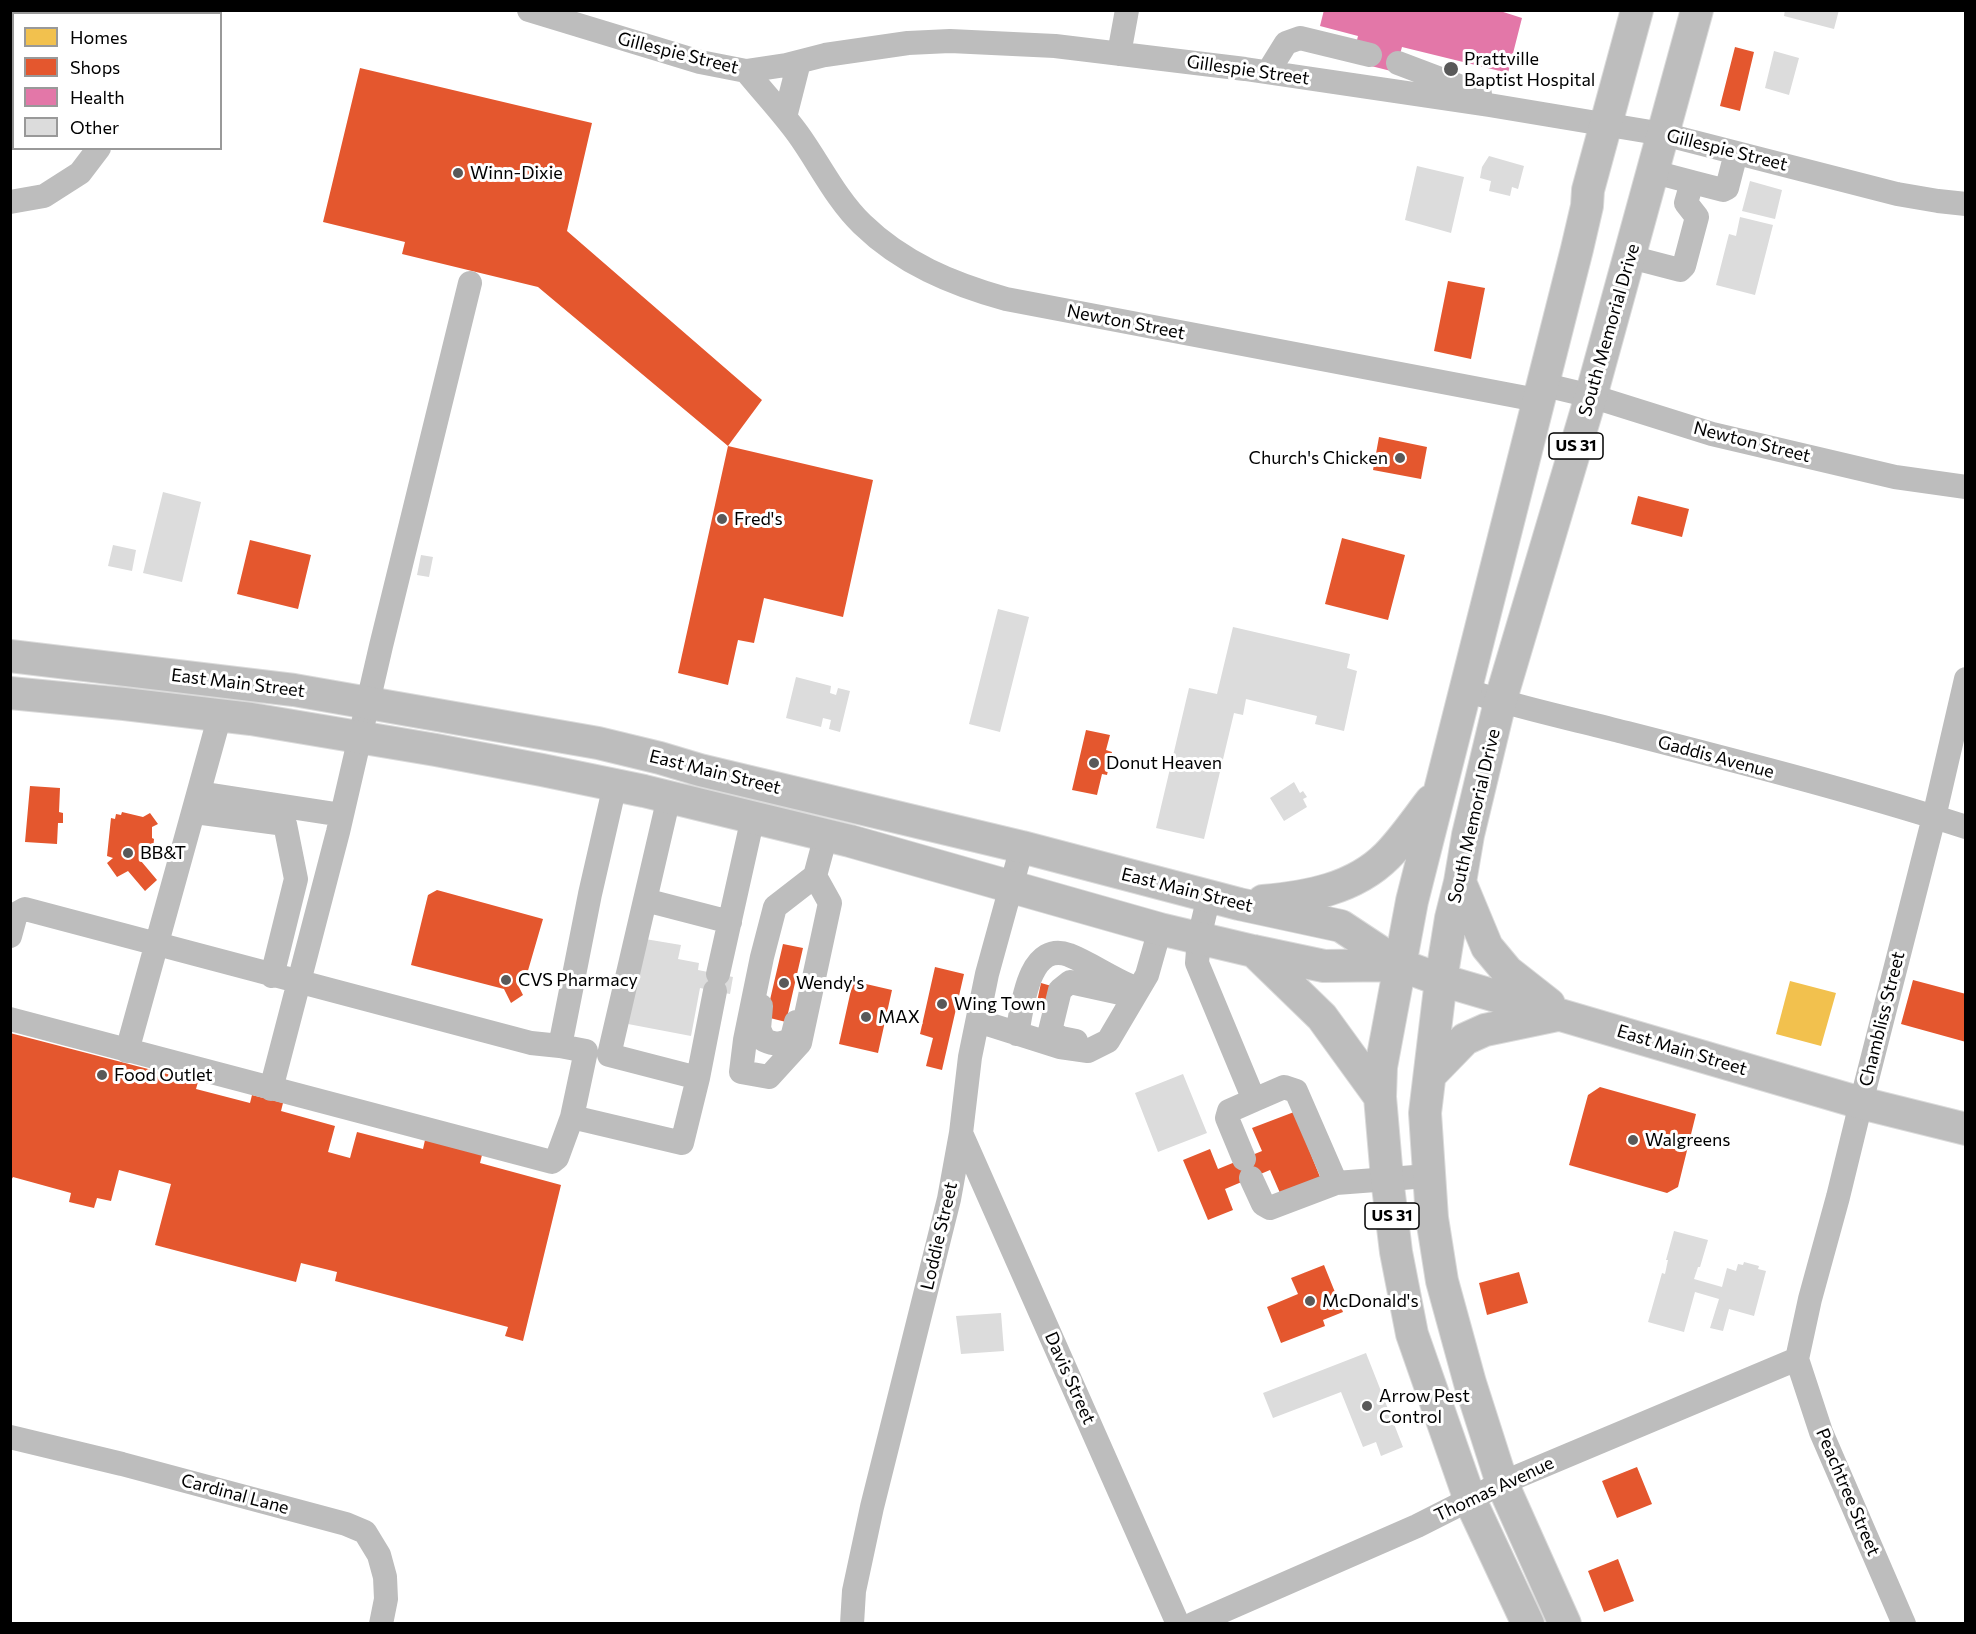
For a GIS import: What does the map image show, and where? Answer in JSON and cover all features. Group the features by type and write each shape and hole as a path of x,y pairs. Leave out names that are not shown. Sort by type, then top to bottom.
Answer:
{"main road":[{"name":"South Memorial Drive","path":"1528,1623 1470,1500 1412,1334 1396,1252 1387,1178 1380,1097 1381,1067 1412,900 1438,791 1466,690 1539,392 1577,249 1587,206 1588,190 1637,10"},
{"name":"South Memorial Drive","path":"1565,1623 1502,1482 1470,1383 1442,1281 1432,1218 1425,1113 1451,918 1500,702 1591,396 1697,10"},
{"name":"East Main Street","path":"10,656 294,690 598,743 660,758 700,770 1022,847 1239,904 1341,926 1400,965 1441,980 1861,1103 1965,1129"},
{"name":"East Main Street","path":"10,693 220,716 468,756 615,785 826,835 1160,929 1253,951 1324,966 1400,965"},
{"path":"1239,904 1310,895 1352,881 1387,857 1438,791"},
{"path":"1460,882 1487,947 1507,971 1561,1014"},
{"path":"1253,951 1322,1017 1380,1097"},
{"path":"1430,1075 1465,1039 1485,1030 1561,1014"}],"street":[{"name":"Gillespie Street","path":"529,10 700,62 746,71 825,55 908,43 950,41 1013,43 1268,72 1663,134 1897,194 1965,204"},
{"path":"1119,54 1126,10"},
{"path":"1268,72 1286,44 1300,38 1370,55"},
{"path":"785,117 799,62"},
{"path":"1398,63 1482,95 1489,105"},
{"name":"Newton Street","path":"746,71 785,117 859,222 908,260 965,288 1006,299 1539,392 1591,396 1712,434 1896,477 1965,487"},
{"path":"10,202 44,196 80,173 97,150"},
{"path":"1654,172 1723,190 1727,188 1736,153"},
{"path":"1630,257 1680,270 1684,266 1697,217 1686,203 1692,182"},
{"path":"272,1089 342,815 470,283"},
{"name":"Chambliss Street","path":"1797,1359 1810,1299 1934,817 1965,679"},
{"name":"Gaddis Avenue","path":"1466,690 1500,702 1865,796 1965,826"},
{"path":"127,1051 220,716"},
{"path":"560,1046 590,894 615,785"},
{"path":"10,1019 552,1162 557,1158 598,1053 645,900 669,797"},
{"path":"197,802 342,815"},
{"path":"197,802 285,824 296,879 272,976"},
{"path":"573,1117 682,1143 753,818"},
{"path":"815,876 830,903 800,1043 769,1077 741,1072 745,1040 762,957 775,908 815,876 826,835"},
{"name":"Loddie Street","path":"852,1623 854,1591 872,1508 949,1199 961,1133 970,1057 987,974 1022,847"},
{"path":"1209,896 1199,938 1197,963 1254,1100"},
{"path":"645,900 730,922"},
{"path":"10,936 16,914 25,909 531,1043 598,1053 698,1078"},
{"path":"978,1021 1060,1047 1088,1052 1108,1041 1147,975 1160,929"},
{"path":"762,957 766,984 760,1007 759,1029 764,1040 772,1044 782,1044 792,1038 810,959 822,939"},
{"path":"1017,1034 1027,982 1037,963 1052,954 1067,954 1136,993"},
{"path":"1119,1022 1081,1042 1061,1038 1050,1031 1060,990 1070,982 1136,993"},
{"path":"1336,1183 1296,1091 1284,1087 1229,1111 1227,1118 1247,1168 1263,1204 1270,1208 1336,1183 1428,1176"},
{"name":"Davis Street","path":"961,1133 1178,1623"},
{"name":"Thomas Avenue","path":"1193,1623 1417,1526 1502,1482 1797,1359"},
{"name":"Peachtree Street","path":"1797,1359 1821,1432 1904,1623"},
{"name":"Cardinal Lane","path":"10,1437 122,1464 346,1524 365,1532 379,1555 385,1577 386,1599 381,1623"}],"building: Homes":[{"path":"1790,981 1836,993 1821,1046 1776,1034"}],"building: Shops":[{"path":"1735,47 1754,52 1740,111 1720,106"},
{"name":"Winn-Dixie","path":"360,68 592,123 567,231 762,400 728,446 538,287 402,254 405,242 323,222"},
{"path":"1448,281 1485,288 1471,359 1434,351"},
{"name":"Church's Chicken","path":"1379,437 1427,447 1421,479 1373,470"},
{"path":"728,446 873,480 843,617 764,598 754,643 738,640 728,685 678,673"},
{"path":"1638,496 1689,509 1682,537 1631,524"},
{"path":"1342,538 1405,555 1388,620 1325,604"},
{"path":"250,540 311,555 298,609 237,594"},
{"name":"Donut Heaven","path":"1086,730 1110,735 1106,750 1112,752 1107,775 1102,774 1097,795 1072,790"},
{"path":"30,786 60,788 59,812 63,813 63,823 58,823 57,844 25,842"},
{"name":"BB&T","path":"122,812 143,817 150,813 158,824 152,827 153,850 150,850 150,856 141,861 157,880 145,891 128,871 117,877 107,863 113,858 107,856 111,818 115,819 116,814 121,815"},
{"name":"CVS Pharmacy","path":"437,890 543,919 527,974 516,981 523,995 511,1003 504,989 411,965 428,895"},
{"name":"Wendy's","path":"783,944 803,948 786,1022 766,1017"},
{"name":"Wing Town","path":"935,967 964,974 942,1070 926,1066 933,1038 920,1034"},
{"path":"1913,980 1966,994 1966,1042 1901,1024"},
{"name":"MAX","path":"853,981 892,990 878,1053 839,1044"},
{"path":"1041,983 1055,987 1049,1014 1035,1011"},
{"path":"10,1033 198,1082 196,1089 250,1103 252,1095 283,1103 281,1111 335,1126 328,1152 350,1158 357,1132 423,1149 425,1140 482,1155 480,1163 561,1185 523,1341 505,1336 508,1327 335,1281 337,1272 301,1263 296,1282 155,1245 171,1184 119,1170 111,1201 97,1198 94,1208 69,1202 71,1193 13,1177 10,1182"},
{"name":"Walgreens","path":"1600,1087 1696,1114 1678,1187 1667,1193 1569,1165 1588,1095"},
{"path":"1294,1112 1320,1177 1280,1193 1270,1170 1225,1189 1233,1210 1208,1220 1183,1160 1210,1149 1218,1169 1262,1151 1252,1128"},
{"name":"McDonald's","path":"1324,1265 1343,1312 1323,1320 1325,1326 1281,1343 1267,1307 1298,1294 1291,1278"},
{"path":"1519,1272 1528,1303 1487,1315 1479,1283"},
{"path":"1637,1467 1652,1504 1617,1518 1602,1481"},
{"path":"1618,1559 1634,1601 1604,1612 1588,1571"}],"building: Health":[{"name":"Prattville Baptist Hospital","path":"1324,10 1497,10 1522,18 1508,73 1402,47 1395,72 1367,65 1356,44 1358,36 1320,26"}],"building: Other":[{"path":"1785,10 1839,10 1834,29 1784,16"},
{"path":"1774,51 1799,58 1789,95 1765,88"},
{"path":"1489,156 1524,166 1518,189 1512,187 1510,196 1489,191 1491,181 1480,178 1482,167"},
{"path":"1417,166 1464,177 1451,233 1405,220"},
{"path":"1750,181 1782,190 1775,219 1742,211"},
{"path":"1740,217 1773,225 1755,295 1716,285 1729,234 1736,236"},
{"path":"163,492 201,502 182,582 143,573"},
{"path":"113,545 136,550 132,571 108,566"},
{"path":"421,555 433,557 429,577 417,575"},
{"path":"998,609 1029,617 1000,732 969,724"},
{"path":"1233,627 1350,654 1347,668 1357,671 1344,731 1315,724 1317,716 1246,699 1243,715 1234,713 1204,839 1156,828 1189,688 1217,694"},
{"path":"796,677 831,686 830,693 836,695 838,688 850,691 840,732 829,729 831,720 823,718 821,727 786,718"},
{"path":"1294,782 1300,793 1303,791 1307,797 1303,799 1307,807 1284,821 1270,798"},
{"path":"645,939 681,945 678,959 699,963 698,970 733,977 730,994 700,988 691,1036 628,1024"},
{"path":"1183,1074 1207,1133 1158,1152 1135,1093"},
{"path":"1674,1231 1708,1240 1694,1279 1722,1287 1727,1268 1736,1271 1738,1264 1743,1265 1744,1262 1759,1266 1758,1269 1766,1271 1754,1316 1729,1309 1723,1331 1710,1328 1719,1299 1695,1292 1684,1332 1648,1322 1662,1273 1665,1274 1668,1260 1666,1260"},
{"path":"1001,1313 1004,1351 961,1354 956,1316"},
{"name":"Arrow Pest Control","path":"1366,1353 1403,1447 1381,1456 1376,1442 1363,1447 1341,1392 1273,1418 1263,1393"}],"place":[{"name":"Prattville Baptist Hospital","path":"1451,69"},
{"name":"Winn-Dixie","path":"458,173"},
{"name":"Church's Chicken","path":"1400,458"},
{"name":"Fred's","path":"722,519"},
{"name":"Donut Heaven","path":"1094,763"},
{"name":"BB&T","path":"128,853"},
{"name":"CVS Pharmacy","path":"506,980"},
{"name":"Wendy's","path":"784,983"},
{"name":"Wing Town","path":"942,1004"},
{"name":"MAX","path":"866,1017"},
{"name":"Food Outlet","path":"102,1075"},
{"name":"Walgreens","path":"1633,1140"},
{"name":"McDonald's","path":"1310,1301"},
{"name":"Arrow Pest Control","path":"1367,1406"}]}
